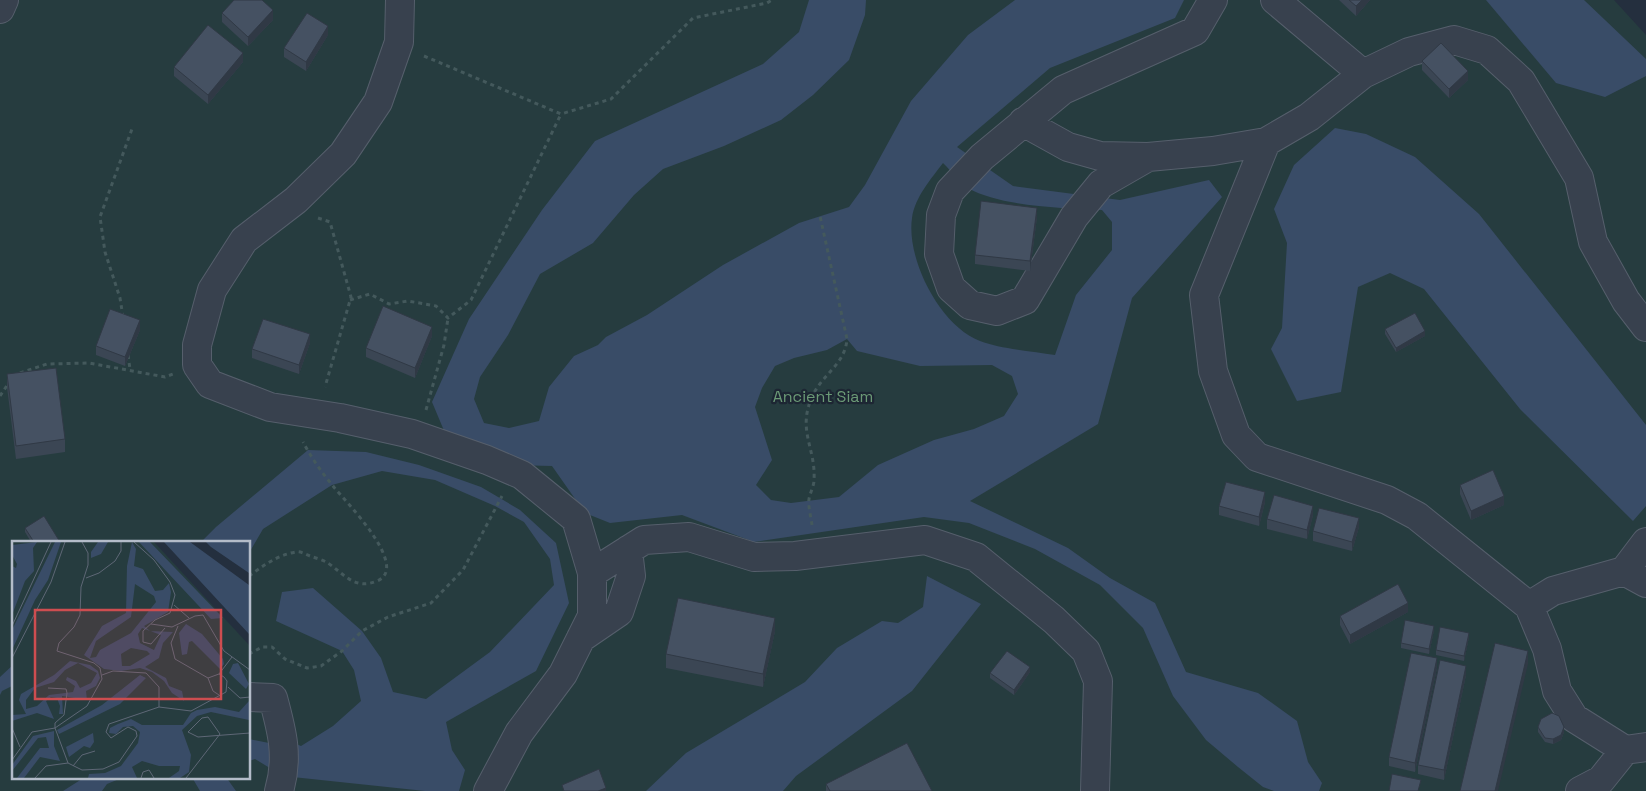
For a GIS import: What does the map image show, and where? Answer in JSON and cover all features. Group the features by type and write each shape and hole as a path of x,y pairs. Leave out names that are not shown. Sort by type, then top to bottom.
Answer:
{"lane":[{"path":"0,9 4,0"},
{"path":"400,0 398,45 378,102 344,154 286,207 244,240 212,290 197,345 197,365 210,384 270,407 317,414 419,436 487,460 522,475 576,519 592,573 592,616 563,674 519,733 488,791"},
{"path":"1148,157 1101,184 1074,217 1025,300 997,311 970,305 951,288 939,254 941,215 950,191 982,157 1063,90 1195,31 1213,0"},
{"path":"1275,0 1363,74"},
{"path":"1023,122 1068,148 1100,156 1148,157 1266,142 1309,117 1363,74 1409,52 1454,40 1487,50 1521,80 1579,178 1593,242 1626,301 1646,327"},
{"path":"1266,142 1204,295 1213,372 1236,435 1257,458 1387,500 1417,516 1529,606 1546,649 1558,691 1574,718 1636,748 1601,780 1580,791"},
{"path":"592,573 644,540 688,537 754,557 925,540 976,557 1054,620 1086,651 1098,680 1095,791"},
{"path":"1529,606 1553,591 1635,577 1646,542"},
{"path":"581,638 619,612 631,576 628,550"},
{"path":"250,697 273,698 284,739 281,784"}],"path":[{"path":"398,45 561,114 611,99 693,18 767,3 772,0"},
{"path":"419,436 444,346 448,318 471,300 561,114"},
{"path":"124,324 120,298 105,252 100,217 132,129"},
{"path":"286,207 330,222 351,297 317,414"},
{"path":"813,534 809,501 814,480 804,422 812,397 820,382 838,365 846,350 847,339 820,216"},
{"path":"350,300 370,294 389,304 408,301 436,306 448,318"},
{"path":"128,351 130,369"},
{"path":"18,374 48,364 89,363 130,369 165,377 197,365"},
{"path":"0,396 12,380"},
{"path":"250,575 273,558 298,551 326,562 351,582 368,585 382,579 388,573 388,565 380,546 360,516 332,485 308,450"},
{"path":"250,653 262,647 272,647 285,659 307,668 321,666 342,651 362,631 388,617 431,603 464,570 500,498"}],"green space":[{"name":"Ancient Siam","path":"0,0 1614,0 1646,35 1646,791 0,791"}],"water":[{"path":"809,0 866,0 865,15 849,60 813,95 781,120 724,146 663,169 634,195 593,243 540,274 508,335 480,377 474,399 484,423 509,428 539,421 549,387 574,356 598,345 606,337 647,315 723,265 799,223 849,207 865,185 911,101 968,35 1015,0 1184,0 1175,18 1050,68 957,147 1013,186 1120,200 1209,180 1222,197 1132,298 1098,424 970,501 1068,548 1110,578 1155,603 1186,672 1258,693 1297,721 1308,762 1322,783 1319,791 1274,791 1263,787 1206,740 1173,696 1143,628 1100,585 1035,549 969,523 924,517 754,542 682,515 610,523 585,513 552,466 512,465 445,433 432,402 469,319 542,210 595,141 763,64 799,32","holes":["943,163 965,186 982,194 1015,203 1102,210 1112,222 1112,250 1076,295 1055,355 1007,348 980,341 965,333 952,321 939,306 929,289 920,271 914,252 912,218 916,203","847,339 857,351 920,366 992,365 1012,376 1018,394 1004,416 974,429 934,440 878,465 839,497 791,503 771,500 756,485 772,460 755,407 762,388 775,366 794,358 827,350"]},
{"path":"1486,0 1584,0 1646,59 1646,76 1605,97 1556,83"},
{"path":"1335,128 1366,134 1415,157 1479,214 1646,425 1646,506 1633,521 1520,409 1424,289 1390,273 1358,287 1341,392 1297,401 1271,349 1282,328 1287,243 1274,209 1294,165"},
{"path":"308,450 366,452 419,465 481,487 520,510 556,543 569,603 536,671 446,722 452,750 465,770 459,791 425,791 283,776 255,759 250,761 250,739 269,743 284,739 301,746 333,726 361,701 354,670 342,651 276,621 282,592 313,588 362,631 381,658 393,692 426,699 490,652 554,585 550,559 524,522 495,506 435,480 382,471 332,485 263,529 250,551 250,541 202,541 216,527"},
{"path":"927,576 981,604 912,691 796,776 783,791 646,791 686,753 805,682 837,648 882,621 898,623 923,607"},
{"path":"12,666 12,686 2,691 0,695 0,677"},
{"path":"83,778 122,778 107,784 102,791 63,791"},
{"path":"190,778 227,778 236,791 200,791"}],"building":[{"path":"234,0 262,0 273,10 248,37 222,13"},
{"path":"1349,0 1362,0 1356,6"},
{"path":"307,13 328,26 306,62 284,48"},
{"path":"208,25 243,53 208,95 174,67"},
{"path":"1441,43 1468,71 1449,89 1422,61"},
{"path":"981,201 1037,208 1030,261 975,255"},
{"path":"383,306 432,327 415,368 366,348"},
{"path":"110,309 140,320 125,357 96,346"},
{"path":"1415,313 1425,331 1396,348 1385,329"},
{"path":"263,319 310,334 299,365 252,349"},
{"path":"56,368 65,439 16,446 7,374"},
{"path":"1493,470 1504,496 1471,511 1460,485"},
{"path":"1226,482 1265,492 1259,517 1219,506"},
{"path":"1274,495 1313,506 1307,530 1267,519"},
{"path":"1319,508 1359,518 1352,542 1313,531"},
{"path":"44,516 59,541 33,541 25,528"},
{"path":"1398,584 1408,603 1350,635 1340,616"},
{"path":"678,598 775,618 763,674 666,654"},
{"path":"1405,620 1434,626 1429,649 1401,643"},
{"path":"1440,627 1469,633 1464,656 1436,650"},
{"path":"1495,643 1528,651 1495,791 1460,791"},
{"path":"1007,651 1030,667 1014,690 990,673"},
{"path":"1411,653 1437,658 1415,763 1389,757"},
{"path":"1440,660 1466,666 1444,770 1418,765"},
{"path":"1552,713 1559,716 1564,727 1561,735 1553,739 1545,738 1538,727 1541,719"},
{"path":"907,743 932,791 830,791 826,784"},
{"path":"599,769 606,788 598,791 564,791 562,785"},
{"path":"1392,774 1421,780 1418,791 1389,791"}]}
